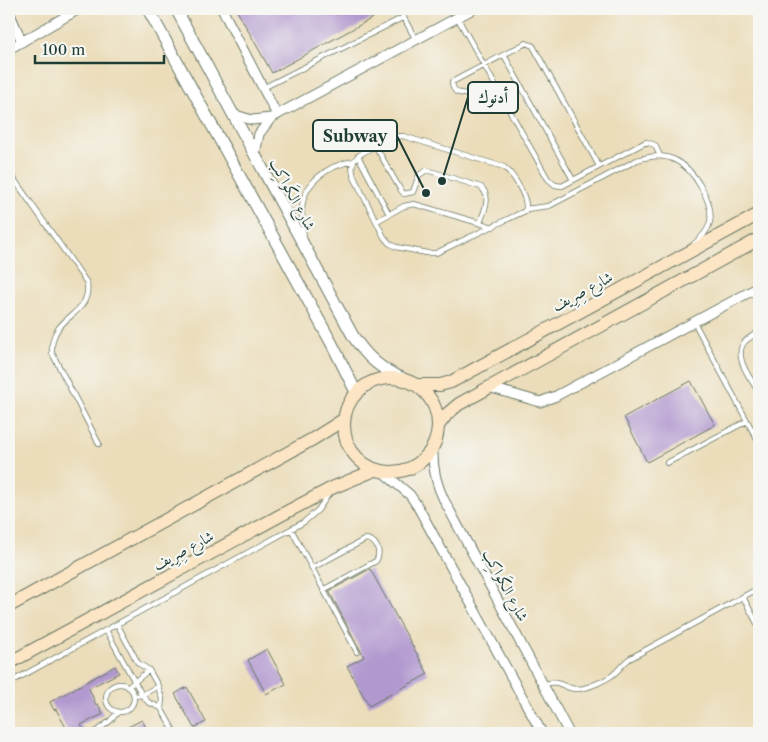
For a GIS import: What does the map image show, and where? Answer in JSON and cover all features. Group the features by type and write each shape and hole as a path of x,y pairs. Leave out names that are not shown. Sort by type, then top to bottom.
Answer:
{"main road":[{"name":"شارع صِرِيف","path":"416,385 434,385 451,382 759,214"},
{"path":"438,426 452,408 488,387 759,239"},
{"path":"389,377 402,378 416,385 430,398 438,416 438,426 433,446 421,462 412,468 393,473 379,471 359,460 348,445 344,433 343,420 345,410 356,392 366,384 377,379 389,377"},
{"path":"9,606 314,439 343,420"},
{"name":"شارع صِرِيف","path":"9,663 332,488 379,471"}],"street":[{"path":"9,49 79,9"},
{"name":"شارع الكَواكِب","path":"176,9 360,348 379,366 402,378"},
{"path":"222,9 263,88 274,117"},
{"path":"255,154 259,134 274,117 473,9"},
{"path":"147,10 328,335 356,392"},
{"path":"9,12 22,42"},
{"path":"232,114 252,120 274,117"},
{"path":"488,387 540,402 556,396 759,287"},
{"name":"شارع الكَواكِب","path":"433,446 436,480 444,500 569,733"},
{"path":"379,471 410,495 418,506 542,733"}],"lane":[{"path":"399,9 416,40"},
{"path":"263,88 404,17"},
{"path":"457,17 548,179 555,185 562,186 646,142 655,146 660,156"},
{"path":"505,101 499,102 456,92 452,82 526,43 533,46 599,166"},
{"path":"504,55 573,180"},
{"path":"526,209 526,202 513,176 500,165 403,136 392,138 358,156 352,167 354,177 386,240 393,245 432,253 445,250 523,213 526,209 549,206 637,160 660,156 675,160 690,171 702,189 710,208 710,223 704,234 676,259"},
{"path":"376,146 404,194 412,192 419,175 427,170 481,187 485,191 487,198 480,223"},
{"path":"358,156 390,214"},
{"path":"305,247 302,210 307,190 320,175 338,165 354,161"},
{"path":"9,172 87,283 86,299 54,333 51,343 52,353 99,444"},
{"path":"377,221 404,206 414,204 493,227"},
{"path":"694,322 759,443"},
{"path":"759,332 743,344 740,355 759,393"},
{"path":"667,463 748,420"},
{"path":"9,684 304,522 318,510 332,488"},
{"path":"292,528 357,652"},
{"path":"312,568 366,539 373,542 379,552 379,557 376,561 323,590"},
{"path":"543,685 554,682 572,689 588,687 615,673 629,659 759,588"},
{"path":"743,597 759,627"},
{"path":"117,624 138,663 149,670 158,686 161,694 161,708 175,733"},
{"path":"106,630 142,695 148,702 161,708"},
{"path":"128,687 149,670"},
{"path":"120,684 128,687 134,696 131,707 123,712 110,708 107,700 108,691 120,684"},
{"path":"134,696 142,695 158,686"},
{"path":"94,733 110,721 118,712"}],"building":[{"path":"236,9 389,9 272,73"},
{"path":"691,381 715,425 647,462 624,417"},
{"path":"370,569 428,674 369,706 347,666 364,657 329,591"},
{"path":"267,649 286,684 266,694 248,660"},
{"path":"115,666 119,673 89,688 96,705 98,704 103,714 81,725 85,733 69,733 50,702"},
{"path":"187,687 206,722 194,728 175,694"},
{"path":"142,720 149,733 116,733"}],"place":[{"name":"أدنوك","path":"442,181"},
{"name":"Subway","path":"426,193"}]}
